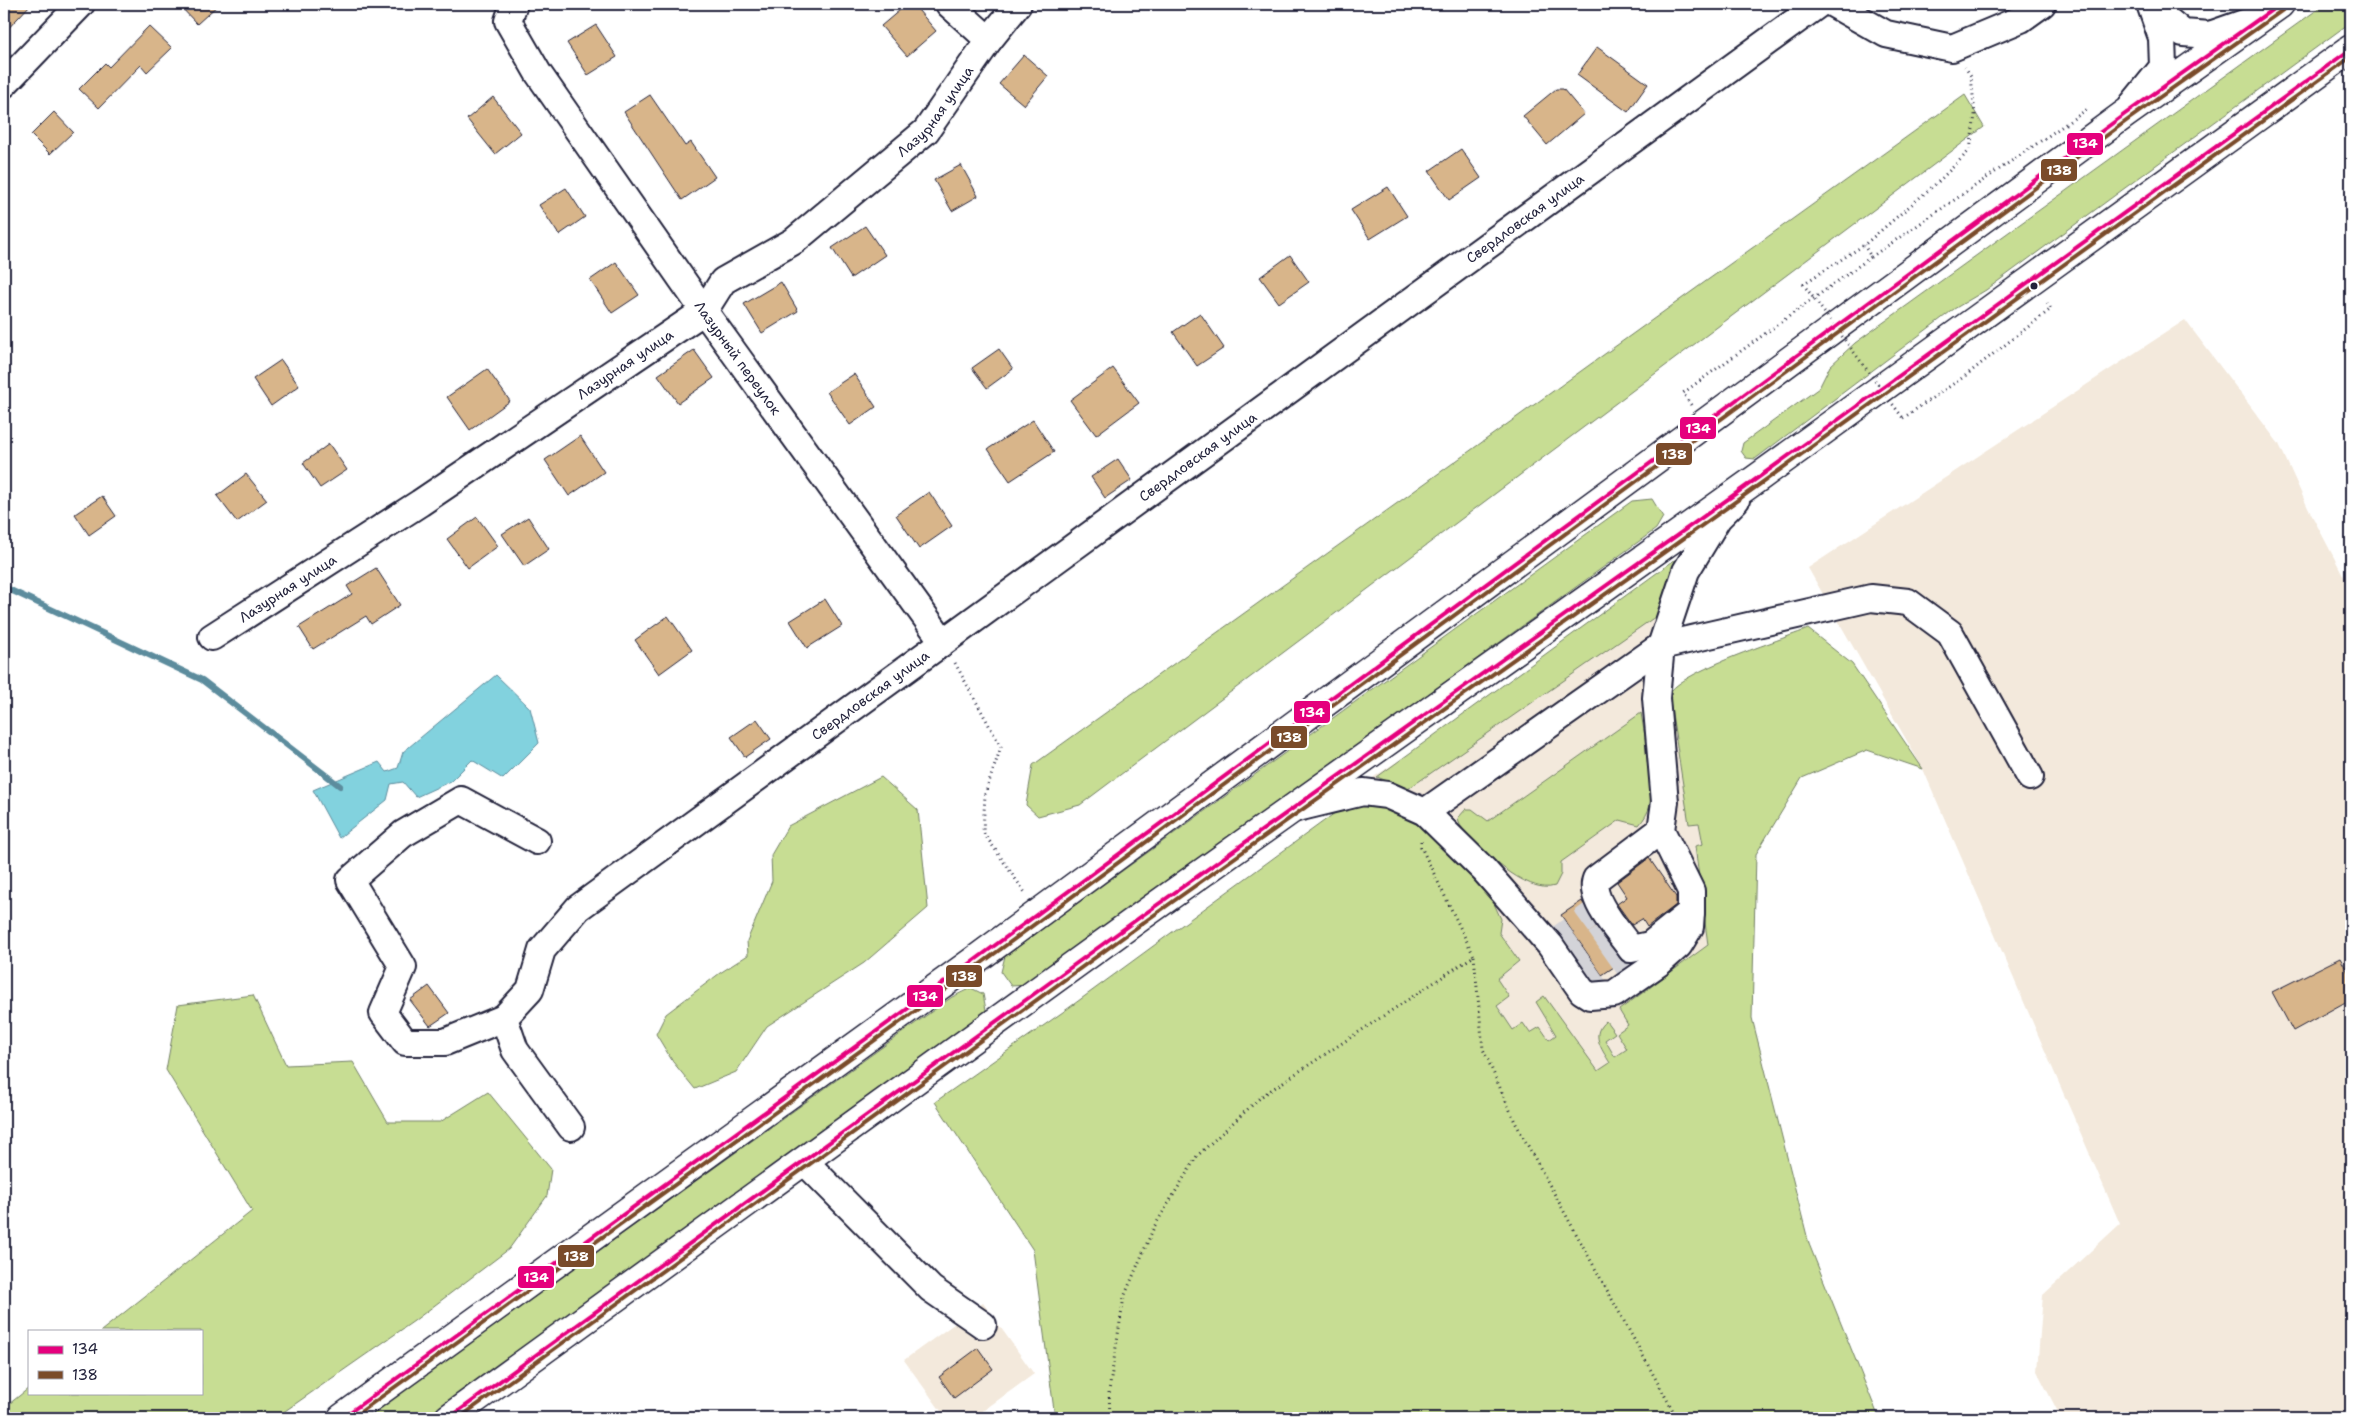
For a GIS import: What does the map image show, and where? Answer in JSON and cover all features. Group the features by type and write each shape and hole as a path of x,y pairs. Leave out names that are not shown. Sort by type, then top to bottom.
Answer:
{"main road":[{"path":"342,1418 1039,913 2125,114 2270,11"},
{"path":"449,1418 805,1162 1143,915 1759,477 2351,48"}],"street":[{"path":"4,84 81,4"},
{"name":"Лазурный переулок","path":"514,4 508,22 538,73 704,311 942,640"},
{"path":"949,4 989,40"},
{"name":"Лазурная улица","path":"212,637 420,502 704,311 723,282 794,241 926,130 989,40 1018,4"},
{"name":"Свердловская улица","path":"504,1018 530,990 542,950 578,908 942,640 1819,4"},
{"path":"1833,4 1886,34 1952,48 2021,19 2042,4"},
{"path":"2151,5 2183,33 2210,36 2270,11"},
{"path":"2125,114 2162,67 2162,38 2151,5"},
{"path":"1292,809 1363,792 1387,795 1425,812 1484,870 1550,944 1582,991 1590,996 1614,994 1660,962 1679,945 1690,926 1691,912 1691,891 1661,830 1665,802 1656,698 1661,646 1686,570 1718,518 1759,477"},
{"path":"1425,812 1661,646 1870,598 1908,602 1950,633 2030,777"},
{"path":"537,841 461,800 403,834 350,880 403,967 383,1013 405,1042 444,1042 504,1018 515,1050 571,1127"},
{"path":"1661,830 1596,878 1593,886 1596,898 1631,949 1650,945 1691,912"},
{"path":"805,1162 931,1289 983,1325"}],"path":[{"path":"1952,48 1971,76 1975,115 1970,150 1938,182 1864,245 1803,284 1903,418 1966,376 2051,309 2032,280"},
{"path":"1702,426 1683,393 1871,258 2093,105"},
{"path":"1864,245 1871,258"},
{"path":"942,640 1000,747 985,794 984,832 1039,913"},
{"path":"1425,812 1421,847 1474,956 1483,1049 1515,1122 1678,1418"},
{"path":"1110,1418 1109,1391 1124,1297 1154,1227 1197,1156 1262,1096 1474,956"}],"shaded area":[{"path":"2185,320 2279,444 2308,508 2351,590 2351,1418 2061,1418 2037,1371 2043,1295 2120,1224 1923,769 1808,568"},
{"path":"1700,563 1676,622 1669,694 1689,824 1699,823 1703,845 1695,847 1708,945 1619,1010 1628,1025 1617,1033 1628,1049 1616,1057 1605,1040 1615,1033 1606,1021 1599,1045 1610,1064 1597,1072 1591,1061 1537,1003 1557,1035 1549,1040 1513,1030 1497,1005 1497,979 1519,961 1499,933 1501,919 1331,805"},
{"path":"983,1303 1034,1374 973,1418 946,1418 904,1360"}],"green space":[{"path":"2325,4 2351,4 2351,22 1986,290 1954,309 1755,459 1746,458 1741,451 1743,443 1819,388 1830,366 1855,343"},
{"path":"1965,95 1984,127 1080,805 1038,816 1026,805 1033,765"},
{"path":"1652,499 1663,517 1656,529 1027,985 1011,986 1001,972 1005,956 1632,501"},
{"path":"1680,556 1665,610 1408,789 1377,777"},
{"path":"1808,629 1852,664 1923,769 1867,750 1802,778 1756,854 1752,1018 1809,1244 1879,1418 1055,1418 1033,1250 935,1102 1070,1007 1339,810 1357,800 1410,815 1438,838 1491,897 1501,919 1499,933 1519,961 1497,979 1509,997 1497,1006 1513,1030 1523,1023 1530,1033 1540,1027 1549,1040 1556,1035 1536,1002 1544,996 1598,1071 1610,1063 1599,1041 1598,1036 1601,1026 1606,1021 1615,1033 1605,1040 1615,1057 1627,1049 1617,1033 1628,1025 1619,1010 1708,945 1695,846 1703,844 1699,823 1689,824 1669,694 1677,685 1711,666"},
{"path":"1641,713 1649,759 1651,784 1650,805 1647,813 1639,825 1620,820 1561,862 1561,874 1555,886 1543,887 1530,884 1517,877 1489,856 1460,825 1458,818 1466,809 1472,809 1488,821"},
{"path":"881,777 918,810 928,908 864,963 767,1026 736,1072 695,1089 673,1062 656,1034 666,1014 720,973 748,955 747,941 772,881 771,855 788,826"},
{"path":"971,988 983,994 986,1010 970,1026 426,1418 366,1418 952,997"},
{"path":"253,995 286,1065 353,1062 388,1122 440,1122 488,1092 551,1169 547,1196 509,1249 414,1321 275,1418 4,1418 4,1408 28,1389 28,1394 202,1394 202,1330 102,1330 252,1211 166,1070 178,1005"}],"water":[{"path":"496,675 530,708 539,743 503,779 472,760 451,781 416,797 403,782 391,784 387,800 339,838 313,790 379,762 387,772 398,768 403,752"}],"building":[{"path":"4,4 31,4 4,33"},
{"path":"178,4 219,4 197,24"},
{"path":"907,4 913,4 936,31 907,56 881,26"},
{"path":"596,25 617,57 588,75 567,43"},
{"path":"149,26 172,48 147,72 141,65 99,108 79,89 105,63 109,67"},
{"path":"1597,47 1648,84 1628,112 1577,75"},
{"path":"1024,55 1048,76 1024,105 999,84"},
{"path":"1556,89 1563,89 1584,114 1547,145 1523,116"},
{"path":"650,95 685,146 691,142 715,177 682,200 624,112"},
{"path":"493,97 521,133 495,154 467,119"},
{"path":"54,112 73,132 50,154 31,135"},
{"path":"1461,149 1481,178 1449,200 1429,171"},
{"path":"961,165 978,196 952,211 934,180"},
{"path":"1388,187 1407,216 1370,239 1351,210"},
{"path":"566,188 585,217 559,235 539,205"},
{"path":"865,226 885,255 851,278 832,248"},
{"path":"1290,255 1309,282 1279,303 1260,277"},
{"path":"616,262 639,295 612,313 590,280"},
{"path":"781,282 798,311 762,333 744,304"},
{"path":"1200,313 1224,348 1197,366 1173,332"},
{"path":"999,349 1013,369 987,388 972,368"},
{"path":"694,350 714,378 678,403 658,375"},
{"path":"281,360 299,386 271,406 253,379"},
{"path":"1113,368 1139,403 1096,435 1070,400"},
{"path":"487,369 510,401 470,430 447,397"},
{"path":"854,374 876,407 850,425 827,392"},
{"path":"1033,420 1054,452 1010,481 988,449"},
{"path":"580,436 604,472 569,496 545,460"},
{"path":"329,444 347,470 320,488 303,463"},
{"path":"1118,459 1132,480 1105,498 1091,477"},
{"path":"246,474 267,500 237,522 217,496"},
{"path":"929,492 952,526 919,549 896,515"},
{"path":"102,496 116,516 89,535 75,514"},
{"path":"477,517 498,546 468,568 447,539"},
{"path":"528,517 549,549 524,566 502,534"},
{"path":"376,568 400,605 371,624 366,616 313,649 299,627 352,594 347,586"},
{"path":"825,599 842,626 807,648 790,621"},
{"path":"668,616 692,650 659,674 635,640"},
{"path":"757,719 771,739 745,757 731,737"},
{"path":"1649,858 1676,897 1676,905 1647,927 1642,919 1632,925 1617,904 1627,897 1617,882"},
{"path":"1582,901 1594,924 1623,961 1602,975 1561,915"},
{"path":"2340,958 2351,977 2351,999 2293,1031 2272,992"},
{"path":"429,986 449,1013 430,1026 410,1000"},
{"path":"978,1348 993,1369 954,1398 939,1377"}],"waterway":[{"path":"4,587 202,680 340,786"}],"tunnel":[{"path":"1550,945 1602,907"},
{"path":"1564,966 1617,929"},
{"path":"1578,986 1631,949"}],"transit line":[{"name":"134","path":"342,1418 975,960 2125,114 2280,4"},
{"name":"138","path":"352,1418 979,965 2129,119 2284,9"},
{"name":"134","path":"449,1418 1143,915 1759,477 2351,49"},
{"name":"138","path":"459,1418 1147,920 1763,482 2351,57"}]}
